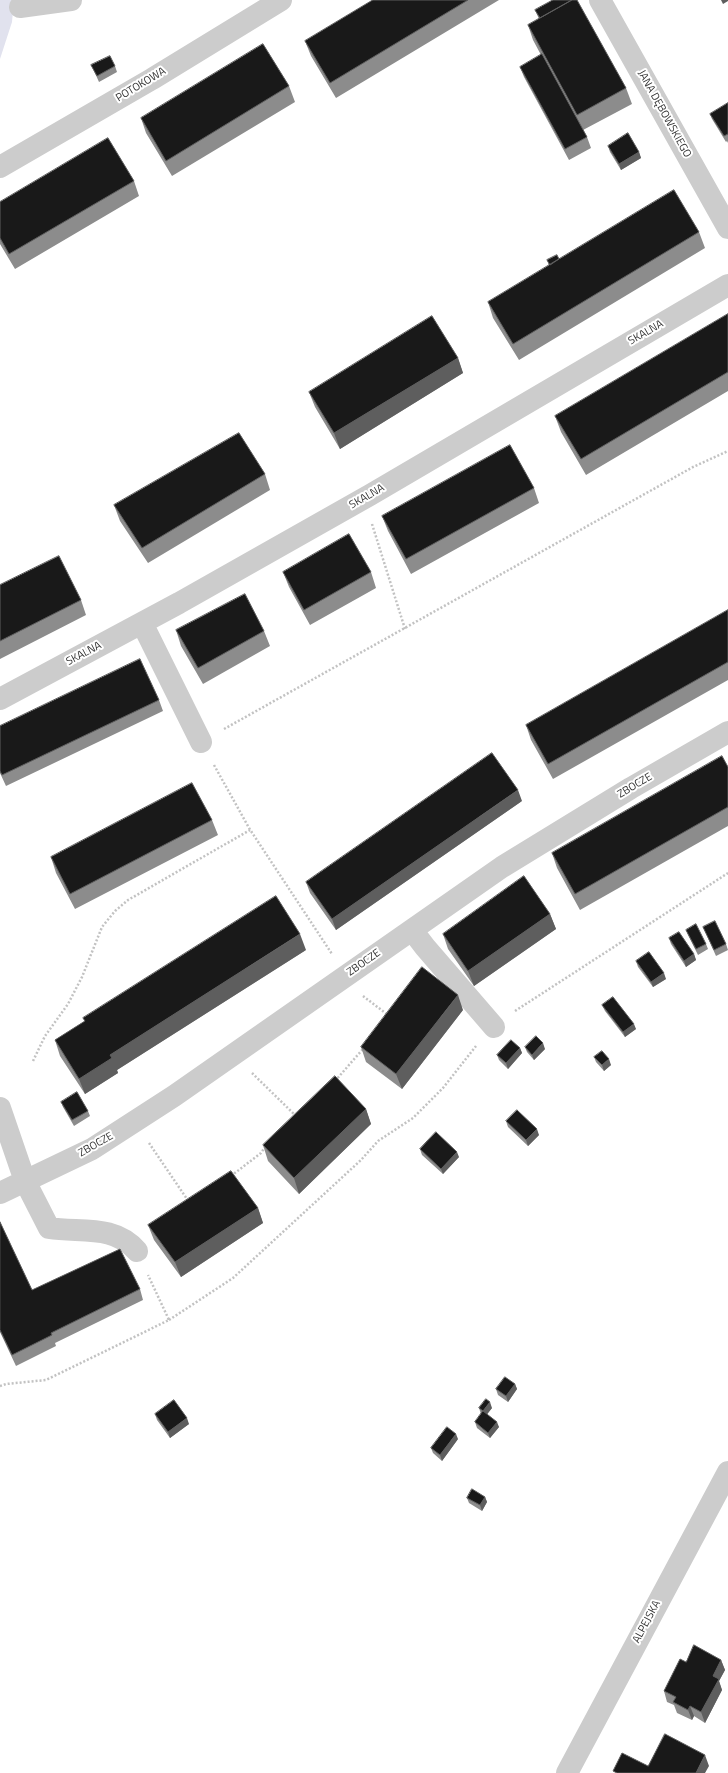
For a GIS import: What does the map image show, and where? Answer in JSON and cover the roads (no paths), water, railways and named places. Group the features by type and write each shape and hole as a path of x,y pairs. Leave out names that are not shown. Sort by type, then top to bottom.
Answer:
{"street":[{"path":"20,7 71,0"},
{"name":"POTOKOWA","path":"0,167 152,79 280,0"},
{"name":"JANA DĘBOWSKIEGO","path":"600,0 728,228"},
{"name":"SKALNA","path":"0,699 142,623 370,495 728,285"},
{"path":"142,623 201,742"},
{"name":"ZBOCZE","path":"0,1193 92,1149 167,1100 502,868 632,788 728,732"},
{"path":"412,930 425,948 494,1027"},
{"path":"0,1108 25,1181 50,1228 107,1232 133,1246 137,1250"},
{"name":"ALPEJSKA","path":"567,1773 728,1472"}]}
